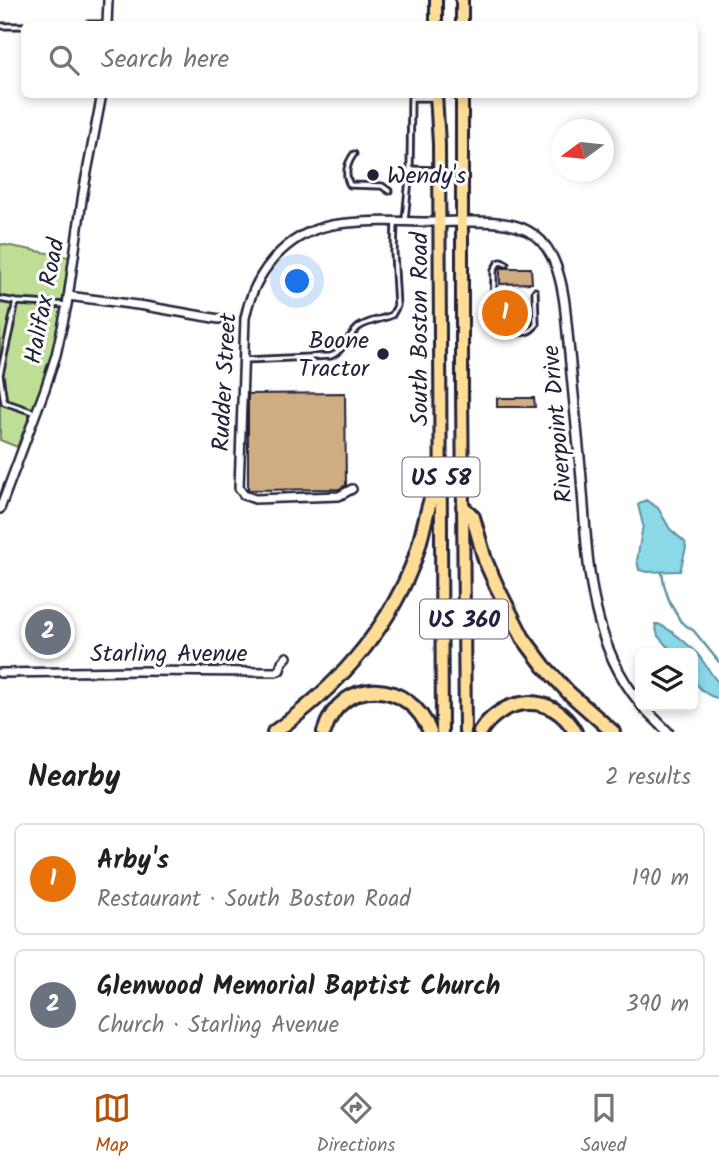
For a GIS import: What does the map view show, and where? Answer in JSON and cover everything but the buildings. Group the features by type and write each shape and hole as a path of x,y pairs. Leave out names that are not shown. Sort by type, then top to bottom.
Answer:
{"highway":[{"path":"436,0 436,21"},
{"path":"461,0 462,21"},
{"name":"South Boston Road","path":"436,98 440,222 442,732"},
{"name":"South Boston Road","path":"462,98 465,732"},
{"path":"274,732 351,665 379,630 412,567 431,499 441,474"},
{"name":"US 58","path":"463,507 473,517 485,560 523,638 569,692 613,732"},
{"path":"324,732 341,704 356,694 377,690 396,694 412,704 424,718 430,732"},
{"path":"480,732 505,708 521,703 541,704 558,712 575,732"}],"street":[{"path":"107,21 108,0"},
{"name":"Halifax Road","path":"0,509 56,355 67,305 83,193 101,98"},
{"name":"Riverpoint Drive","path":"440,222 490,221 517,226 543,243 555,261 565,307 595,610 607,648 635,697"},
{"name":"Rudder Street","path":"352,489 338,496 255,499 241,492 238,484 245,318 251,295 262,272 281,251 294,240 319,228 352,223 440,222"},
{"path":"68,296 219,319"},
{"name":"Starling Avenue","path":"0,673 276,672 287,657"},
{"name":"Riverpoint Drive","path":"647,711 668,732"}],"lane":[{"path":"0,26 21,26"},
{"path":"405,222 410,169 411,98"},
{"path":"354,154 347,166 347,180 350,185 382,186 389,191"},
{"path":"410,169 439,170"},
{"path":"243,360 331,356 341,350 351,334 359,328 376,319 392,315 397,306 394,222"},
{"path":"506,264 501,261 494,270 493,322 496,330 528,332 534,328 536,291"},
{"path":"0,299 67,305"},
{"path":"0,407 4,402 0,375 16,302"},
{"path":"4,402 36,413"}],"green space":[{"path":"0,244 69,257 53,347 17,447 0,440"}],"water":[{"path":"646,500 658,508 670,529 685,542 680,571 639,570 637,560 643,525 638,505"},
{"path":"655,624 676,635 691,648 669,648 658,636"},
{"path":"698,655 719,683 719,698 700,688"}],"waterway":[{"path":"662,572 670,603 681,622 694,631 719,662"}],"place":[{"name":"Wendy's","path":"373,175"},
{"name":"Arby's","path":"505,313"},
{"name":"Boone Tractor","path":"383,354"},
{"name":"Glenwood Memorial Baptist Church","path":"48,632"}]}
